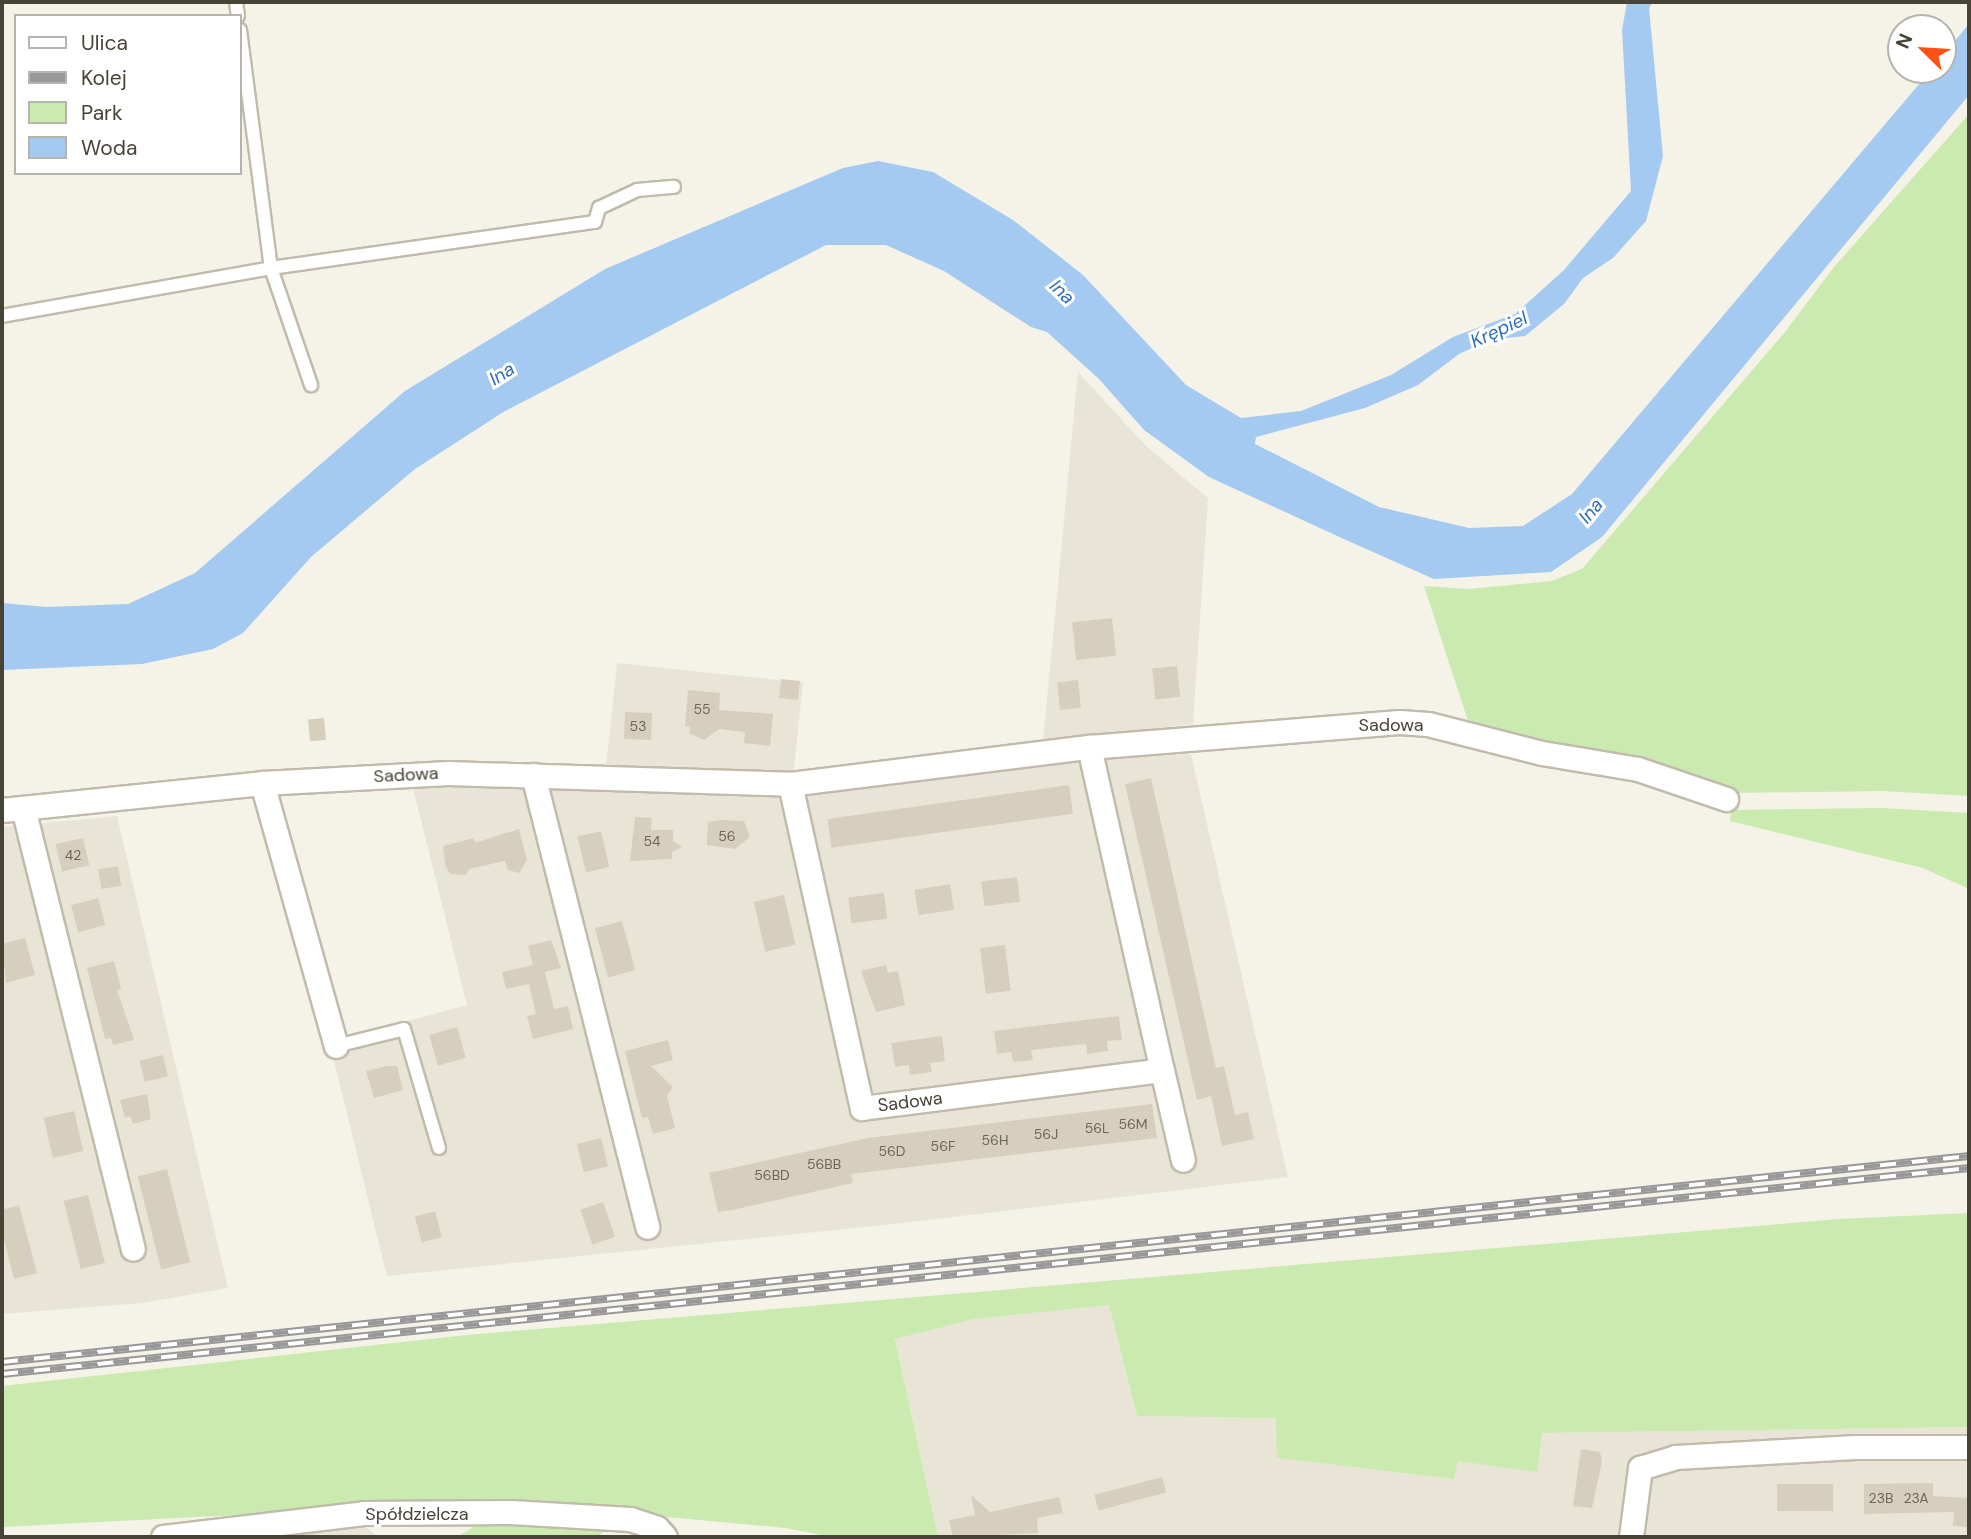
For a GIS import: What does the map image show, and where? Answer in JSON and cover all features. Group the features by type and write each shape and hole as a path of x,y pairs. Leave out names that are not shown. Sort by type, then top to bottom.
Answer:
{"street":[{"name":"Sadowa","path":"133,1248 12,809 262,783 447,773 790,783 1089,747 1290,729 1428,724 1542,753 1638,769 1726,799"},
{"path":"1089,747 1183,1160"},
{"path":"533,775 647,1227"},
{"path":"262,783 336,1046"},
{"name":"Sadowa","path":"790,783 862,1108 1162,1070"},
{"path":"1631,1537 1640,1468 1705,1453 1969,1447"},
{"name":"Spółdzielcza","path":"165,1537 364,1513 511,1512 630,1519 657,1528 665,1537"}],"lane":[{"path":"242,45 271,268 311,385"},
{"path":"2,316 271,268 595,222 599,208 637,190 674,187"},
{"path":"336,1046 404,1029 439,1148"}],"shaded area":[{"path":"1078,372 1146,446 1208,498 1193,724 1043,742"},
{"path":"617,663 803,683 792,785 606,765"},
{"path":"1191,754 1288,1177 894,1224 387,1276 329,1042 467,1005 412,784 771,797 1073,761"},
{"path":"117,816 228,1288 142,1303 2,1314 2,827"},
{"path":"1109,1305 1137,1416 1277,1418 1277,1458 1454,1479 1458,1460 1542,1433 1969,1427 1969,1537 938,1537 895,1338 974,1319"},
{"path":"359,1522 378,1537 220,1537"}],"green space":[{"path":"1969,114 1969,796 1882,791 1733,793 1473,736 1424,586 1469,589 1552,581 1582,569 1785,332 1834,267"},
{"path":"1881,808 1969,813 1969,889 1923,868 1730,821 1731,810"},
{"path":"1969,1213 1969,1427 1542,1433 1537,1472 1458,1461 1454,1479 1277,1458 1276,1418 1137,1416 1109,1305 974,1319 895,1339 938,1537 831,1537 786,1528 569,1508 530,1500 2,1527 2,1386 467,1335 1839,1219"},
{"path":"488,1518 609,1526 598,1537 457,1537"}],"water":[{"path":"1627,2 1653,2 1649,8 1663,156 1646,221 1613,258 1583,278 1564,304 1525,336 1489,340 1459,354 1418,385 1365,408 1256,437 1255,444 1379,507 1469,528 1523,526 1572,494 1919,84 1957,84 1957,38 1969,24 1969,95 1602,537 1551,572 1434,579 1346,540 1209,477 1144,430 1099,379 1047,332 1031,327 944,271 886,245 826,245 505,411 415,469 311,557 243,633 213,649 142,664 2,670 2,603 47,607 128,604 195,573 405,391 605,269 843,168 878,161 933,172 1013,220 1083,275 1186,385 1241,418 1301,411 1391,375 1453,337 1515,314 1564,270 1631,191 1622,30"}],"building":[{"path":"1112,618 1116,656 1076,660 1072,622"},
{"path":"1177,666 1180,697 1155,699 1152,669"},
{"path":"781,679 800,681 798,700 779,698"},
{"path":"1078,680 1081,708 1060,710 1057,682"},
{"path":"688,690 720,693 719,710 773,714 770,746 744,743 745,732 719,729 704,740 689,733 690,727 685,726"},
{"path":"625,712 652,713 651,740 624,739"},
{"path":"324,718 326,740 310,741 308,719"},
{"path":"1151,778 1216,1068 1224,1066 1235,1115 1248,1112 1254,1139 1222,1146 1211,1096 1197,1100 1125,784"},
{"path":"1069,785 1073,814 831,848 827,819"},
{"path":"635,817 652,818 651,830 673,830 673,841 682,847 672,852 672,859 630,861"},
{"path":"744,821 750,837 735,849 707,845 708,822"},
{"path":"519,829 527,860 519,873 508,870 505,861 469,869 466,875 450,874 445,865 443,846 474,838 475,843"},
{"path":"601,831 609,867 586,872 578,836"},
{"path":"83,838 89,865 62,872 56,844"},
{"path":"118,866 121,886 101,889 98,869"},
{"path":"1017,877 1020,902 984,906 981,881"},
{"path":"950,884 954,910 919,915 914,890"},
{"path":"884,893 887,919 851,923 848,897"},
{"path":"784,895 795,945 765,952 754,902"},
{"path":"98,898 105,925 78,932 71,905"},
{"path":"622,921 635,970 608,978 595,928"},
{"path":"25,938 35,975 6,983 2,944"},
{"path":"551,940 561,968 545,972 554,1009 568,1006 573,1029 533,1039 527,1016 536,1014 529,984 506,989 502,972 533,965 528,946"},
{"path":"1005,945 1011,991 986,994 980,948"},
{"path":"114,961 121,989 117,990 134,1040 113,1045 111,1038 105,1039 87,968"},
{"path":"886,965 888,973 898,971 905,1005 876,1012 861,971"},
{"path":"1119,1016 1122,1040 1107,1041 1108,1051 1087,1054 1086,1044 1031,1050 1033,1060 1013,1062 1011,1052 997,1054 994,1031"},
{"path":"457,1027 466,1058 438,1066 429,1035"},
{"path":"942,1036 945,1061 930,1063 932,1072 910,1075 909,1065 895,1067 891,1043"},
{"path":"668,1040 673,1060 651,1066 673,1087 667,1096 675,1128 653,1134 648,1117 642,1118 625,1051"},
{"path":"163,1055 168,1076 145,1082 140,1060"},
{"path":"397,1066 403,1090 374,1098 366,1071"},
{"path":"147,1094 151,1119 133,1124 130,1116 125,1118 120,1100"},
{"path":"1152,1104 1157,1138 851,1174 853,1183 732,1210 718,1212 709,1173 868,1138"},
{"path":"74,1111 83,1151 53,1158 44,1118"},
{"path":"601,1138 608,1166 584,1172 577,1144"},
{"path":"167,1169 190,1262 161,1269 138,1176"},
{"path":"88,1195 105,1263 81,1269 64,1201"},
{"path":"603,1202 615,1237 592,1245 580,1210"},
{"path":"19,1205 37,1273 14,1279 2,1232 2,1210"},
{"path":"435,1211 442,1237 422,1243 415,1216"},
{"path":"1581,1449 1600,1452 1602,1461 1592,1508 1573,1506"},
{"path":"1162,1477 1166,1492 1099,1511 1094,1495"},
{"path":"1933,1483 1933,1496 1969,1498 1969,1527 1953,1526 1954,1512 1864,1514 1864,1484"},
{"path":"1777,1484 1833,1484 1833,1511 1777,1511"},
{"path":"971,1495 990,1512 1059,1497 1063,1513 1037,1518 1038,1533 953,1537 949,1520 975,1515"}],"railway":[{"path":"2,1362 1969,1156"},
{"path":"2,1374 1969,1168"}],"water label":[{"name":"Ina","path":"1062,292"},
{"name":"Krępiel","path":"1499,330"},
{"name":"Ina","path":"502,374"},
{"name":"Ina","path":"1591,511"}]}
